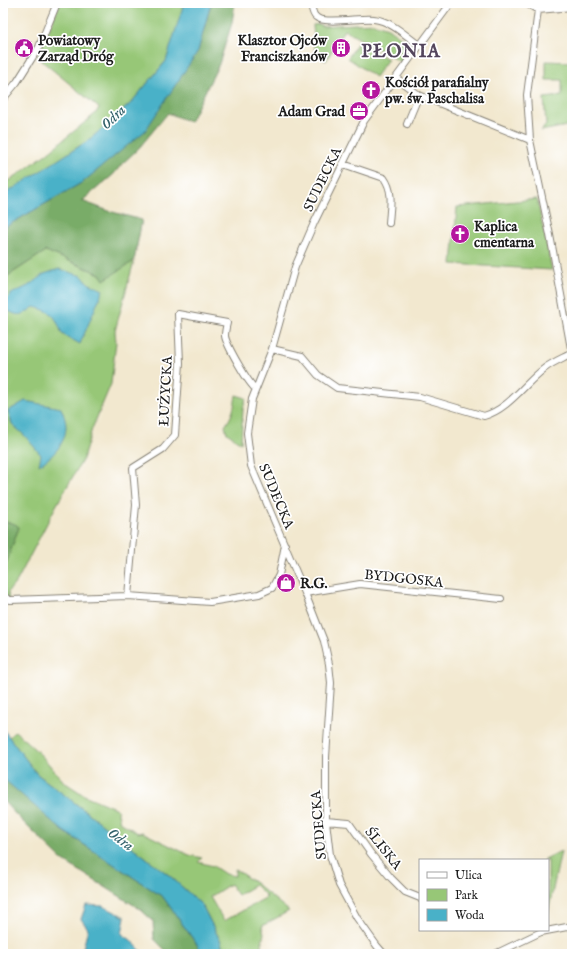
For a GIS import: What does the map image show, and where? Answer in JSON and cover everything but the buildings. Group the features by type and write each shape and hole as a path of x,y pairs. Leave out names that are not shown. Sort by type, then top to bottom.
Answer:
{"street":[{"path":"3,99 17,82 39,47 57,3"},
{"path":"311,3 314,16 317,19 374,19 385,22 420,45"},
{"name":"SUDECKA","path":"384,954 357,918 339,885 330,855 326,821 326,757 330,683 329,664 324,641 305,593 250,466 247,433 252,399 272,348 295,267 314,223 364,121 451,3"},
{"path":"526,3 538,10 572,6"},
{"path":"272,348 302,356 318,375 337,388 420,397 484,416 503,407 545,368 572,354 550,235 530,140 527,95 538,10"},
{"path":"396,78 419,95 530,140"},
{"path":"407,124 419,95"},
{"path":"343,164 384,178 388,183 391,191 389,223"},
{"name":"ŁUŻYCKA","path":"128,596 136,505 133,468 163,449 175,435 180,363 178,314 227,323 225,336 241,369 256,389"},
{"path":"3,596 10,600 128,596 210,602 259,594 272,588 279,575 285,545"},
{"name":"BYDGOSKA","path":"305,593 360,584 501,599"},
{"name":"ŚLISKA","path":"326,821 349,823 371,854 391,878 405,892 419,898"},
{"path":"549,930 572,926"},
{"path":"495,954 541,932 546,931"}],"green space":[{"path":"60,3 185,3 166,61 130,104 89,140 3,196 3,180 6,177 9,181 46,154 95,114 99,108 37,57"},
{"path":"211,3 235,3 232,23 219,64 190,122 168,113 139,148 113,175 82,201 109,211 142,220 134,261 104,280 100,274 46,251 3,279 3,228 83,182 198,51"},
{"path":"373,23 388,28 413,46 401,62 344,30 326,61 315,54 313,25 320,24 321,26"},
{"path":"358,42 388,59 375,77 348,58"},
{"path":"546,61 572,62 572,125 541,131 546,125 544,98 562,96 562,80 546,80"},
{"path":"537,199 552,270 452,264 457,207"},
{"path":"46,251 100,274 104,279 134,261 115,331 116,342 111,384 92,429 83,459 56,506 17,581 8,592 9,601 3,600 3,279"},
{"path":"236,395 246,398 243,409 241,443 227,433 225,426 233,411"},
{"path":"3,521 15,524 19,527 3,573"},
{"path":"15,731 41,755 64,782 84,795 117,809 120,822 138,833 142,832 189,855 202,858 198,862 213,866 225,874 235,876 235,869 255,883 289,911 262,926 264,933 260,954 224,954 221,942 202,905 170,876 37,774 9,737","holes":["230,884 238,895 255,885 267,897 224,921 210,897"]},
{"path":"3,776 62,830 163,897 198,946 199,954 169,954 154,939 153,921 140,909 62,860 3,801"},
{"path":"561,851 549,908 549,859 545,859"}],"water":[{"path":"184,3 211,3 198,51 145,131 83,182 3,228 3,195 89,140 130,104 166,61"},
{"path":"59,269 82,276 88,283 103,290 80,344 62,334 55,318 45,311 34,307 25,313 15,314 3,307 11,294 28,286 44,274"},
{"path":"25,401 61,408 66,421 64,438 58,449 54,454 39,465 41,455 25,436 12,424 8,411"},
{"name":"Odra","path":"3,729 37,774 170,876 202,905 221,942 224,954 199,954 198,946 163,897 62,830 6,781 3,776"},
{"path":"86,905 103,906 125,917 122,934 131,940 141,951 141,954 83,954 88,929 81,919"}],"place":[{"name":"Powiatowy Zarząd Dróg","path":"24,48"},
{"name":"Klasztor Ojców Franciszkanów","path":"341,48"},
{"name":"Kościół parafialny pw. św. Paschalisa","path":"371,90"},
{"name":"Adam Grad","path":"359,111"},
{"name":"Kaplica cmentarna","path":"460,234"},
{"name":"R.G.","path":"286,583"}],"district":[{"name":"PŁONIA","path":"401,51"}]}
